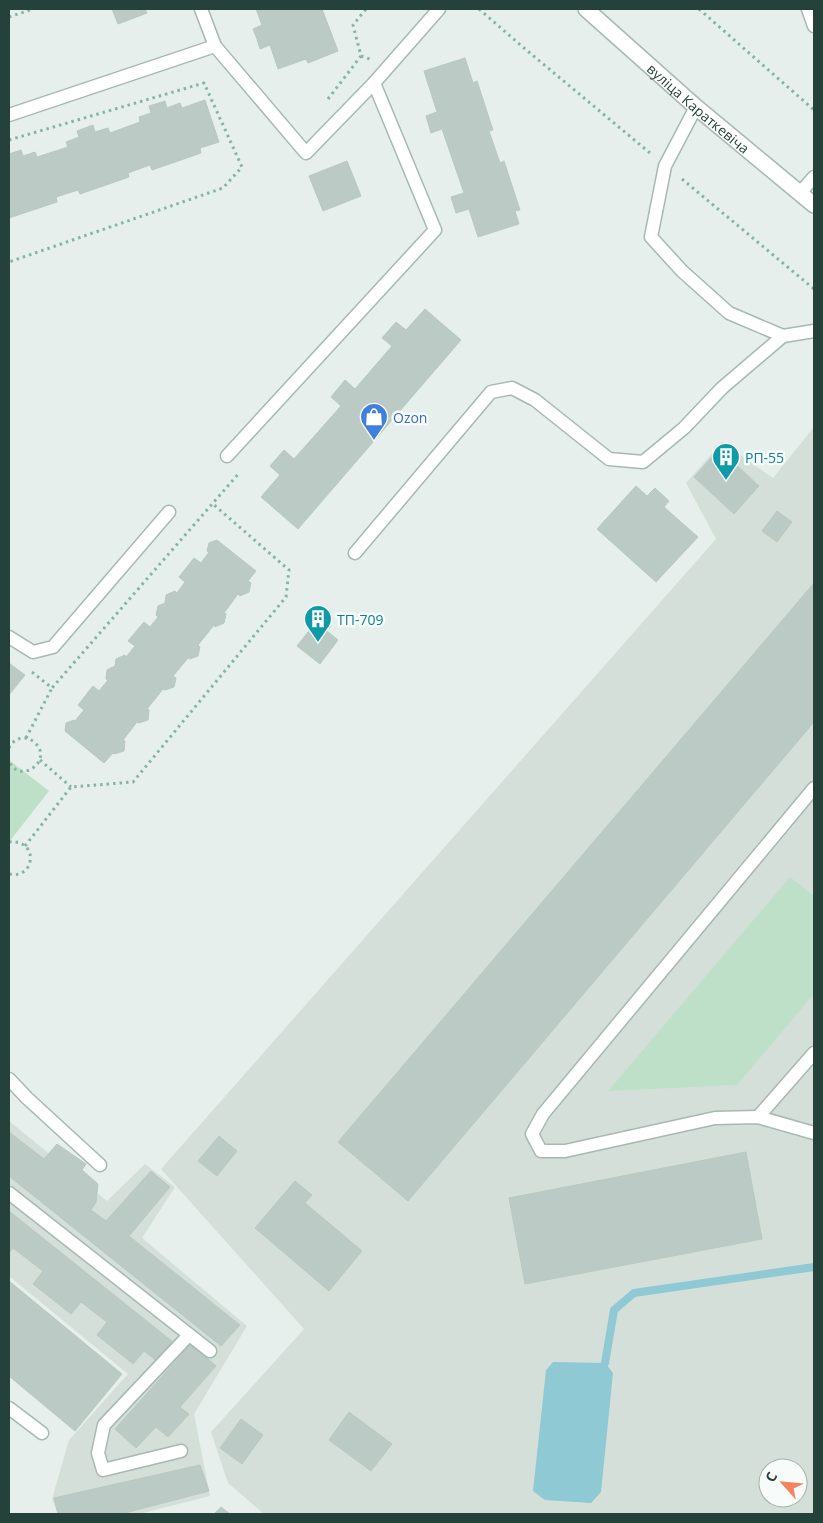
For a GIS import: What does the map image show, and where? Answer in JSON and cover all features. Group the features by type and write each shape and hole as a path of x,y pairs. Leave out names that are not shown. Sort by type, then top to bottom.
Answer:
{"street":[{"name":"вуліца Караткевіча","path":"586,9 696,107 814,205"}],"lane":[{"path":"201,9 215,46 306,153 374,83 439,9"},
{"path":"808,9 814,26"},
{"path":"9,115 215,46"},
{"path":"227,456 434,230 374,83"},
{"path":"696,107 665,166 651,237 682,271 729,313 783,336"},
{"path":"800,193 814,177"},
{"path":"355,552 491,392 512,388 535,400 609,459 643,462 684,428 722,388 783,336 814,331"},
{"path":"9,637 33,652 53,647 168,512"},
{"path":"814,788 555,1099 543,1114 532,1134 541,1151 564,1151 715,1118 758,1117 814,1133"},
{"path":"758,1117 814,1053"},
{"path":"9,1079 100,1165"},
{"path":"9,1192 210,1351"},
{"path":"181,1451 103,1470 98,1453 104,1425 189,1335"},
{"path":"9,1408 42,1433"}],"path":[{"path":"9,17 33,9"},
{"path":"325,103 361,56 353,25 366,9"},
{"path":"479,9 814,289"},
{"path":"699,9 814,110"},
{"path":"9,140 204,83 242,167 223,188 9,262"},
{"path":"40,760 71,787 133,782 286,597 289,570 213,504"},
{"path":"26,738 52,688"},
{"path":"9,748 18,739 26,738 38,746 40,753 40,760 36,767 30,770 22,772 15,769 9,761"},
{"path":"26,846 71,787"},
{"path":"9,842 16,841 26,846 30,856 30,863 26,870 19,874 9,874"}],"shaded area":[{"path":"814,427 814,1514 264,1514 228,1483 211,1432 304,1329 161,1169 716,539 686,483 722,442 773,478"},
{"path":"9,1121 107,1201 145,1164 175,1187 142,1238 247,1326 194,1414 210,1496 139,1514 58,1514 52,1499 69,1440 128,1374 9,1276"}],"green space":[{"path":"9,760 49,791 9,842"},
{"path":"790,877 814,896 814,994 737,1085 608,1091"}],"water":[{"path":"553,1362 605,1363 613,1373 601,1492 591,1503 545,1500 533,1491 546,1370"}],"building":[{"path":"112,9 145,9 147,13 118,24"},
{"path":"256,9 322,9 338,51 308,63 306,59 278,69 270,45 260,49 253,29 262,25"},
{"path":"465,58 473,83 477,81 493,130 489,131 500,163 504,161 520,210 515,211 519,224 478,237 469,209 456,213 451,197 464,193 442,129 431,133 426,116 437,112 424,71"},
{"path":"205,100 219,142 200,148 201,153 152,170 150,165 128,173 129,177 80,194 78,190 56,197 57,202 9,218 9,154 21,150 23,156 35,152 37,157 68,147 66,142 79,137 77,131 93,125 95,132 108,128 110,133 140,122 139,117 151,113 149,106 165,101 167,108 180,103 182,108"},
{"path":"347,161 361,196 323,211 309,176"},
{"path":"425,309 461,340 298,529 261,497 280,475 270,466 284,450 294,459 341,406 331,397 345,380 355,389 392,346 382,338 396,322 406,330"},
{"name":"РП-55","path":"719,449 759,486 734,514 694,477"},
{"path":"636,486 647,496 655,488 669,501 664,507 698,537 656,582 597,529"},
{"path":"777,511 792,522 777,542 762,531"},
{"path":"217,540 256,571 248,581 251,583 249,592 240,596 238,594 224,613 226,614 224,623 215,627 214,625 198,645 200,647 198,656 188,658 173,676 176,678 174,687 163,689 147,709 149,710 148,720 137,722 123,740 125,741 124,751 113,753 104,763 65,731 66,723 75,721 84,710 78,705 93,686 99,691 108,680 106,679 107,670 115,666 116,659 125,655 126,657 135,646 128,641 144,622 150,627 158,617 156,615 158,606 165,603 166,595 175,591 177,593 185,582 179,577 194,558 201,563 209,552 207,551 209,543"},
{"path":"814,583 814,722 408,1201 338,1142"},
{"name":"ТП-709","path":"316,622 338,640 320,664 297,646"},
{"path":"9,663 25,675 9,695"},
{"path":"9,1132 44,1159 57,1144 86,1164 82,1170 98,1184 96,1202 91,1210 106,1221 151,1171 170,1187 129,1236 240,1325 221,1346 9,1176"},
{"path":"219,1136 237,1151 217,1176 198,1161"},
{"path":"746,1152 762,1239 525,1284 509,1198"},
{"path":"295,1181 312,1195 305,1203 362,1251 329,1291 255,1228"},
{"path":"9,1211 173,1342 158,1362 144,1351 133,1364 97,1335 107,1322 81,1302 71,1314 33,1284 43,1271 13,1248 9,1253"},
{"path":"9,1281 122,1374 75,1431 9,1376"},
{"path":"191,1344 216,1366 180,1407 189,1414 168,1437 156,1427 136,1448 115,1429"},
{"path":"349,1412 392,1444 371,1471 329,1440"},
{"path":"241,1419 263,1435 242,1464 220,1448"},
{"path":"200,1465 209,1491 121,1514 58,1514 54,1498"},
{"path":"221,1507 230,1514 214,1514"}],"waterway":[{"path":"605,1363 614,1310 634,1293 814,1267"}],"place":[{"name":"Ozon","path":"374,441"},
{"name":"РП-55","path":"726,481"},
{"name":"ТП-709","path":"318,643"}]}
